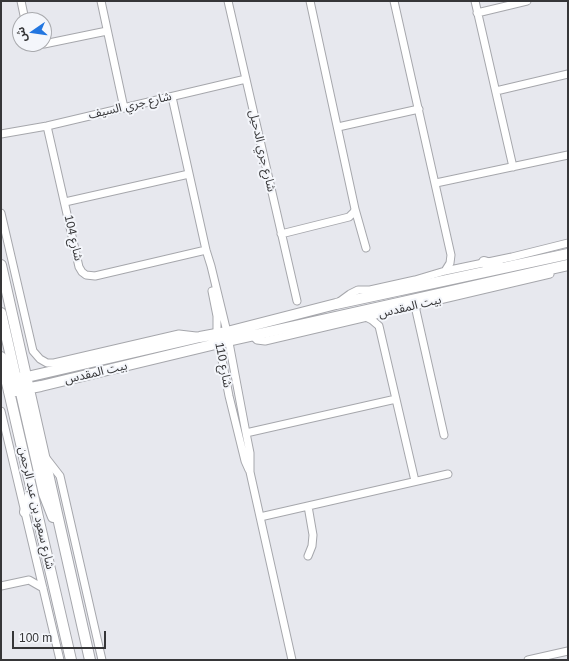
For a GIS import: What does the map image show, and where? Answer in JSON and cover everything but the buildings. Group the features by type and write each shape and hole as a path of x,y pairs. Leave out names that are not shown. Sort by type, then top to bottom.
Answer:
{"street":[{"path":"21,1 23,12"},
{"path":"101,1 124,108"},
{"name":"شارع جري الدحيل","path":"228,1 297,301"},
{"path":"310,1 338,127 354,212 366,248"},
{"path":"394,1 451,255 450,264 445,271"},
{"path":"475,1 513,166"},
{"path":"477,13 527,1"},
{"path":"52,42 107,31"},
{"path":"496,91 568,74"},
{"name":"شارع جري السيف","path":"1,135 47,126 246,79"},
{"name":"شارع 110","path":"172,97 206,253 211,266 245,461 250,472 292,660"},
{"path":"338,127 419,109"},
{"name":"شارع 104","path":"47,126 82,272 86,275 94,276 206,253"},
{"path":"436,183 568,155"},
{"path":"64,202 189,174"},
{"path":"281,234 345,218 354,212"},
{"name":"بيت المقدس","path":"1,213 33,351 36,357 43,361 54,363 179,334 223,338 253,336 564,268"},
{"name":"بيت المقدس","path":"336,304 358,290 370,290 416,280 445,271 512,257 568,243"},
{"name":"بيت المقدس","path":"5,393 223,338 336,304 568,254"},
{"path":"451,255 455,261 464,267"},
{"path":"484,262 505,267"},
{"path":"1,265 22,378 21,384 25,389 44,494 62,535"},
{"name":"بيت المقدس","path":"253,336 258,340 265,341 415,306 564,268"},
{"path":"415,306 444,436"},
{"path":"379,326 388,312"},
{"path":"1,313 22,378"},
{"path":"366,317 379,326 415,482"},
{"name":"بيت المقدس","path":"4,381 200,337"},
{"name":"شارع 110","path":"223,338 246,433 250,453 250,472"},
{"name":"شارع سعود بن عبد الرحمن","path":"1,357 5,393 32,489 71,660"},
{"path":"4,381 14,383 25,389"},
{"name":"شارع سعود بن عبد الرحمن","path":"25,389 45,457 90,660"},
{"path":"246,433 396,399"},
{"name":"شارع سعود بن عبد الرحمن","path":"1,411 60,660"},
{"name":"شارع سعود بن عبد الرحمن","path":"45,457 60,476 102,660"},
{"path":"260,517 448,474"},
{"path":"25,512 32,489"},
{"path":"308,506 313,535 312,546 308,556"},
{"path":"29,580 38,565"},
{"path":"1,586 29,580 43,588"},
{"path":"528,660 568,651"}]}
